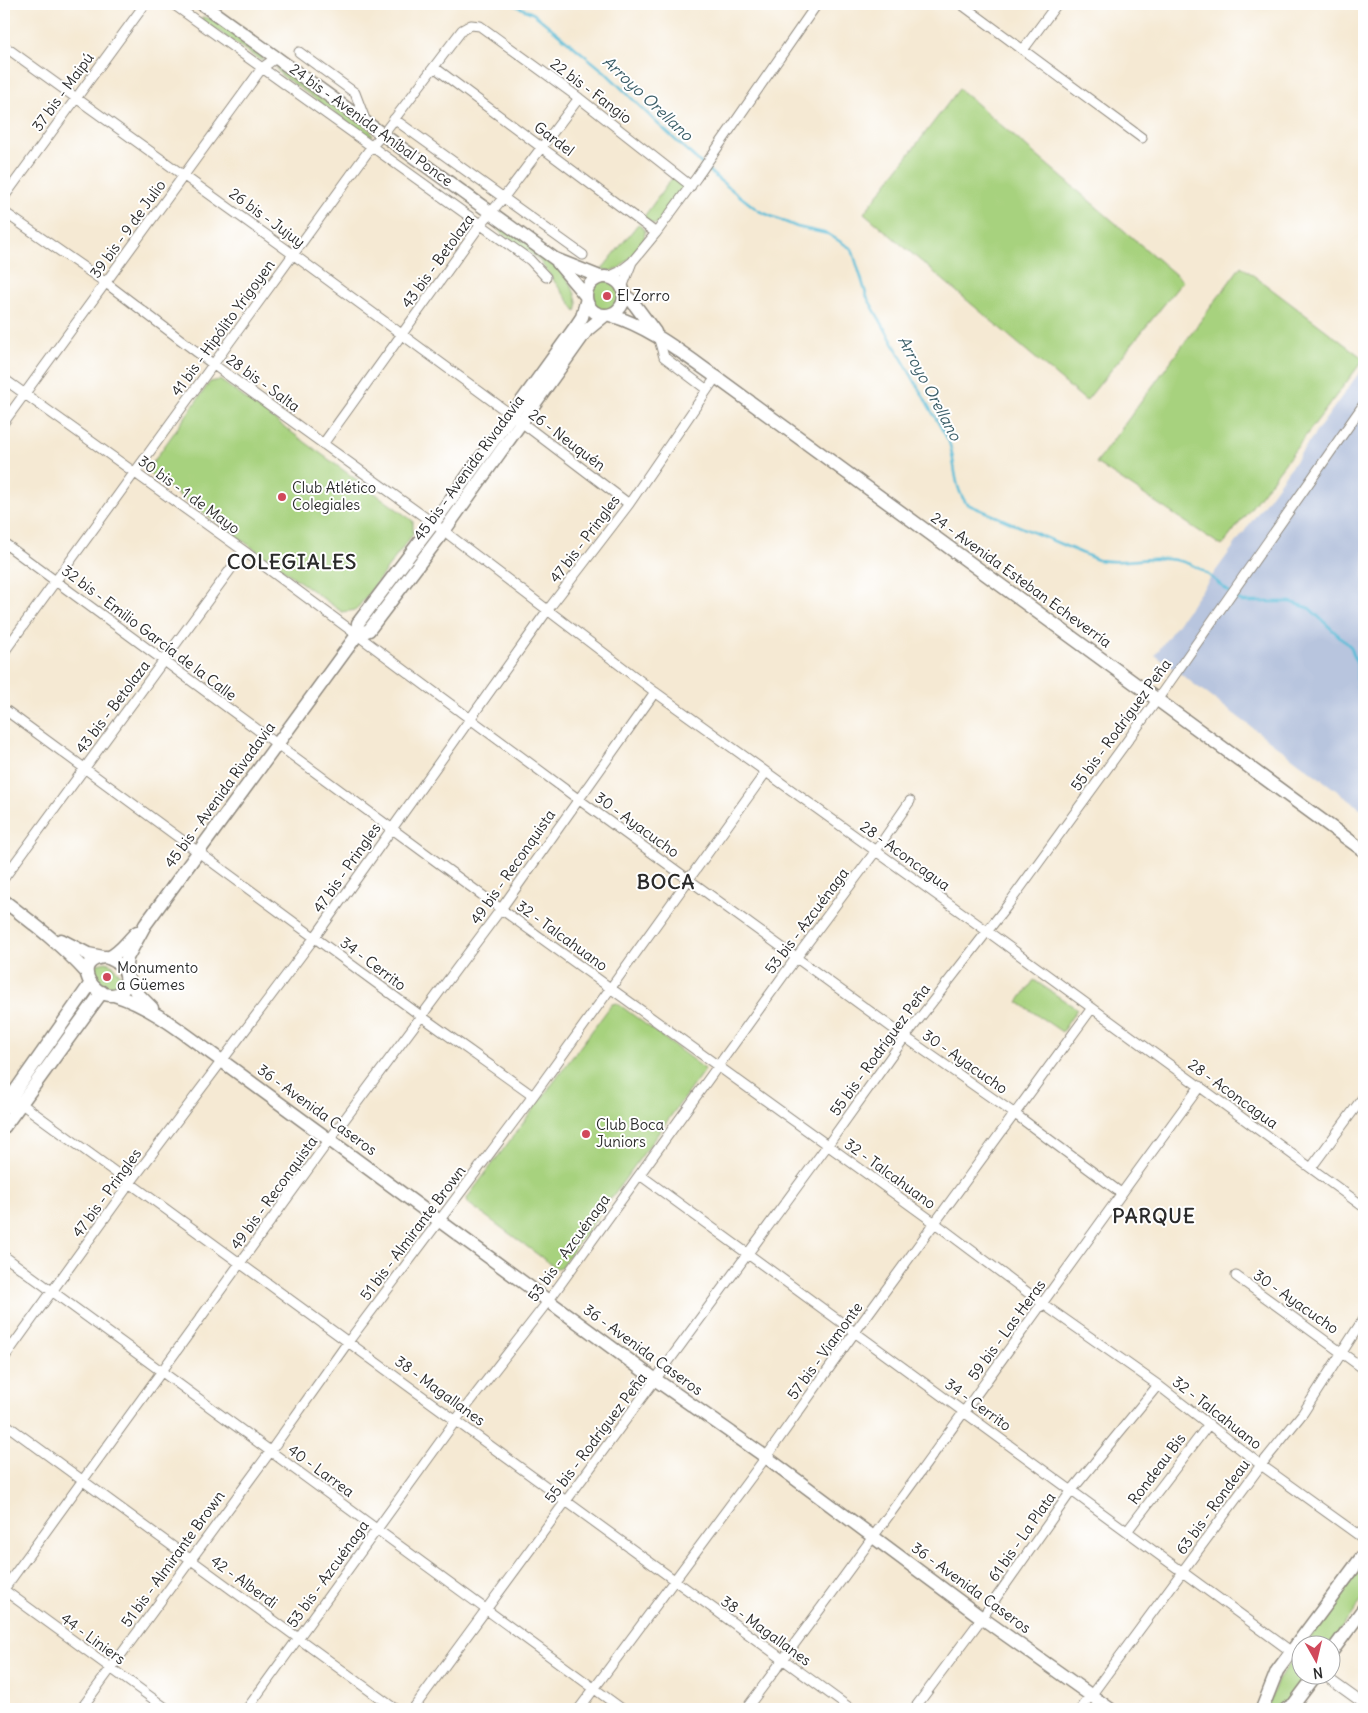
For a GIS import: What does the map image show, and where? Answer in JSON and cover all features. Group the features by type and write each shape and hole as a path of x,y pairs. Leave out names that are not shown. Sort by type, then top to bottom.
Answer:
{"main road":[{"name":"24 bis - Avenida Aníbal Ponce","path":"202,4 555,259 604,277"},
{"name":"24 bis - Avenida Aníbal Ponce","path":"555,259 585,299"},
{"path":"604,277 614,279 623,292 623,304 617,311 607,315 593,312 585,299 589,284 604,277"},
{"name":"24 - Avenida Esteban Echeverría","path":"623,292 658,336"},
{"name":"45 bis - Avenida Rivadavia","path":"517,419 582,317 585,299"},
{"name":"45 bis - Avenida Rivadavia","path":"125,973 127,958 145,925 357,636 358,623 438,528 517,419 587,330 607,315"},
{"name":"24 - Avenida Esteban Echeverría","path":"607,315 641,326 716,377 1364,851"},
{"path":"4,902 44,931 65,950 89,978 108,994"},
{"name":"45 bis - Avenida Rivadavia","path":"107,958 120,952 129,940 145,925"},
{"path":"10,1099 108,994 124,989 126,984 125,973 121,965 107,958 88,954 44,931"},
{"path":"4,1127 10,1099 89,978 87,968 92,959 107,958"},
{"name":"36 - Avenida Caseros","path":"125,973 136,992 151,1005 158,1016"},
{"name":"36 - Avenida Caseros","path":"108,994 124,998 158,1016 222,1061 656,1380 766,1457 982,1618 1110,1709"},
{"path":"1309,1636 1364,1554"},
{"path":"1340,1640 1364,1608"},
{"path":"1262,1709 1277,1671 1290,1660"},
{"path":"1286,1709 1294,1704 1308,1686"}],"street":[{"name":"37 bis - Maipú","path":"4,197 145,4"},
{"name":"24 bis - Avenida Aníbal Ponce","path":"173,4 481,224 530,260 546,277"},
{"path":"191,17 202,4"},
{"path":"604,277 619,272 632,262 656,234 817,4"},
{"path":"961,4 1142,138"},
{"path":"1023,50 1057,4"},
{"name":"41 bis - Hipólito Yrigoyen","path":"4,652 372,146 462,30 471,25"},
{"name":"22 bis - Fangio","path":"471,25 480,26 579,98 691,186"},
{"name":"26 bis - Jujuy","path":"4,46 184,175 517,419"},
{"name":"24 bis - Avenida Aníbal Ponce","path":"299,52 355,93 366,122"},
{"name":"39 bis - 9 de Julio","path":"4,422 262,68 277,57"},
{"name":"Gardel","path":"434,67 543,147 656,234"},
{"name":"43 bis - Betolaza","path":"323,444 481,224 543,147 579,98"},
{"name":"24 bis - Avenida Aníbal Ponce","path":"394,119 583,255"},
{"name":"28 bis - Salta","path":"4,212 106,284 438,528"},
{"path":"623,292 632,262"},
{"name":"24 - Avenida Esteban Echeverría","path":"658,336 664,357 706,389"},
{"name":"47 bis - Pringles","path":"4,1358 130,1183 315,937 547,612 629,504 716,377"},
{"name":"30 bis - 1 de Mayo","path":"4,379 357,636"},
{"name":"55 bis - Rodríguez Peña","path":"413,1709 827,1146 904,1037 1007,906 1156,700 1364,404"},
{"name":"26 - Neuquén","path":"517,419 629,504"},
{"name":"28 - Aconcagua","path":"438,528 655,692 987,931 1364,1207"},
{"name":"32 bis - Emilio García de la Calle","path":"4,543 277,745"},
{"name":"43 bis - Betolaza","path":"4,878 244,552"},
{"name":"30 - Ayacucho","path":"357,636 904,1037 1015,1114 1121,1193"},
{"name":"49 bis - Reconquista","path":"4,1590 330,1139 501,909 655,692"},
{"name":"34 - Cerrito","path":"4,709 421,1016 533,1096"},
{"name":"32 - Talcahuano","path":"277,745 935,1223 1043,1304 1158,1385 1261,1465 1364,1539"},
{"name":"51 bis - Almirante Brown","path":"81,1709 270,1452 348,1342 533,1096 766,772"},
{"name":"53 bis - Azcuénaga","path":"247,1709 456,1420 549,1300 796,958 876,852 910,801"},
{"name":"57 bis - Viamonte","path":"580,1709 766,1457 1092,1008"},
{"name":"59 bis - Las Heras","path":"746,1709 784,1660 1200,1086"},
{"path":"1311,1168 1364,1096"},
{"name":"38 - Magallanes","path":"10,1099 130,1183 567,1501 674,1582 851,1709"},
{"name":"34 - Cerrito","path":"640,1175 1128,1530 1290,1651"},
{"name":"40 - Larrea","path":"4,1256 622,1709"},
{"name":"30 - Ayacucho","path":"1236,1276 1364,1368"},
{"name":"63 bis - Rondeau","path":"1081,1709 1261,1465 1303,1413 1364,1318"},
{"name":"61 bis - La Plata","path":"914,1709 982,1618 1072,1490 1158,1385"},
{"name":"42 - Alberdi","path":"4,1423 396,1709"},
{"name":"Rondeau Bis","path":"1128,1530 1209,1424"},
{"name":"44 - Liniers","path":"4,1590 167,1709"},
{"path":"1339,1686 1364,1704"}],"shaded area":[{"path":"1364,366 1364,811 1155,655"}],"green space":[{"path":"202,17 210,18 226,26 261,54 264,61 258,59 201,19"},
{"path":"275,67 292,73 370,130 373,136 365,134 281,75"},
{"path":"959,89 1183,281 1086,401 864,213"},
{"path":"675,174 687,184 659,224 653,224 643,218"},
{"path":"638,224 645,230 644,241 618,269 610,271 602,269"},
{"path":"498,228 505,229 537,249 554,263 567,279 574,292 577,305 576,311 538,259 500,232"},
{"path":"1241,266 1364,359 1222,546 1096,463"},
{"path":"605,280 616,284 620,295 616,306 605,310 594,306 590,295 594,284"},
{"name":"Club Atlético Colegiales","path":"220,380 413,521 413,534 356,610 342,612 150,474 149,468 210,382"},
{"path":"106,962 113,965 121,976 120,988 105,989 94,981 92,969 94,965"},
{"path":"1034,980 1077,1009 1062,1032 1018,1002"},
{"name":"Club Boca Juniors","path":"617,1003 705,1069 561,1267 556,1268 468,1203 467,1198 612,1004"},
{"path":"1364,1564 1364,1598 1336,1636 1311,1636"},
{"path":"1290,1664 1290,1686 1299,1686 1286,1702 1276,1709 1267,1709 1278,1679"}],"waterway":[{"name":"Arroyo Orellano","path":"513,4 534,14 605,72 718,179 759,211 797,227 828,234 852,249 867,297 949,442 959,490 967,504 1098,560 1160,559 1185,562 1202,570 1229,592"},
{"name":"Arroyo Orellano","path":"1233,596 1242,602 1290,602 1309,608 1351,647 1357,664 1357,686 1364,712"}],"place":[{"name":"El Zorro","path":"607,296"},
{"name":"Club Atlético Colegiales","path":"282,497"},
{"name":"Monumento a Güemes","path":"107,977"},
{"name":"Club Boca Juniors","path":"586,1134"}],"district":[{"name":"COLEGIALES","path":"292,562"},
{"name":"BOCA","path":"666,882"},
{"name":"PARQUE","path":"1154,1216"}]}
